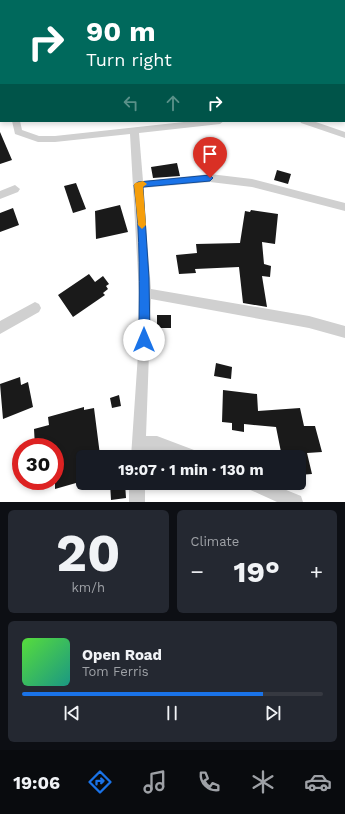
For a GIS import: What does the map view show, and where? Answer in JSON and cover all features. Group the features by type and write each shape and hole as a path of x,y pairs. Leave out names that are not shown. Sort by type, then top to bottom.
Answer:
{"street":[{"path":"16,122 18,132 38,139 134,131 211,122"},
{"path":"307,122 345,135"},
{"path":"134,131 138,185 141,203 145,293 138,450 157,444 174,450"},
{"path":"138,185 210,178 252,183 345,207"},
{"path":"0,195 15,189"},
{"path":"145,293 309,322 345,332"},
{"path":"0,328 35,308"},
{"path":"137,490 137,502"},
{"path":"267,490 295,502"}],"building":[{"path":"0,132 12,160 0,164"},
{"path":"177,163 180,176 153,178 151,167"},
{"path":"277,170 291,174 288,184 274,180"},
{"path":"76,183 86,209 73,213 64,186"},
{"path":"120,205 128,232 96,239 95,211"},
{"path":"13,208 19,225 0,232 0,213"},
{"path":"251,210 278,214 275,244 262,242 264,264 271,266 270,277 262,276 267,307 243,303 239,267 195,269 196,273 179,274 176,255 197,253 196,244 240,243 245,211 250,212"},
{"path":"89,274 95,282 103,276 109,284 106,286 108,289 103,293 105,295 73,317 58,295"},
{"path":"157,315 171,315 171,328 157,328"},
{"path":"216,363 232,367 231,379 214,376"},
{"path":"20,377 21,385 28,382 33,407 3,419 0,384"},
{"path":"223,390 257,394 258,411 300,408 304,426 315,426 322,452 307,453 312,474 306,474 306,450 281,450 276,427 244,424 244,432 232,430 232,423 222,422"},
{"path":"119,395 121,406 112,408 110,398"},
{"path":"84,407 84,410 94,408 99,450 76,450 76,483 64,486 64,438 34,438 34,429 49,425 48,417"},
{"path":"110,490 125,490 126,498 111,500"}],"slow traffic":[{"path":"142,225 138,185 143,184"}],"route":[{"path":"144,340 145,293 141,203 138,185 210,178"}]}
